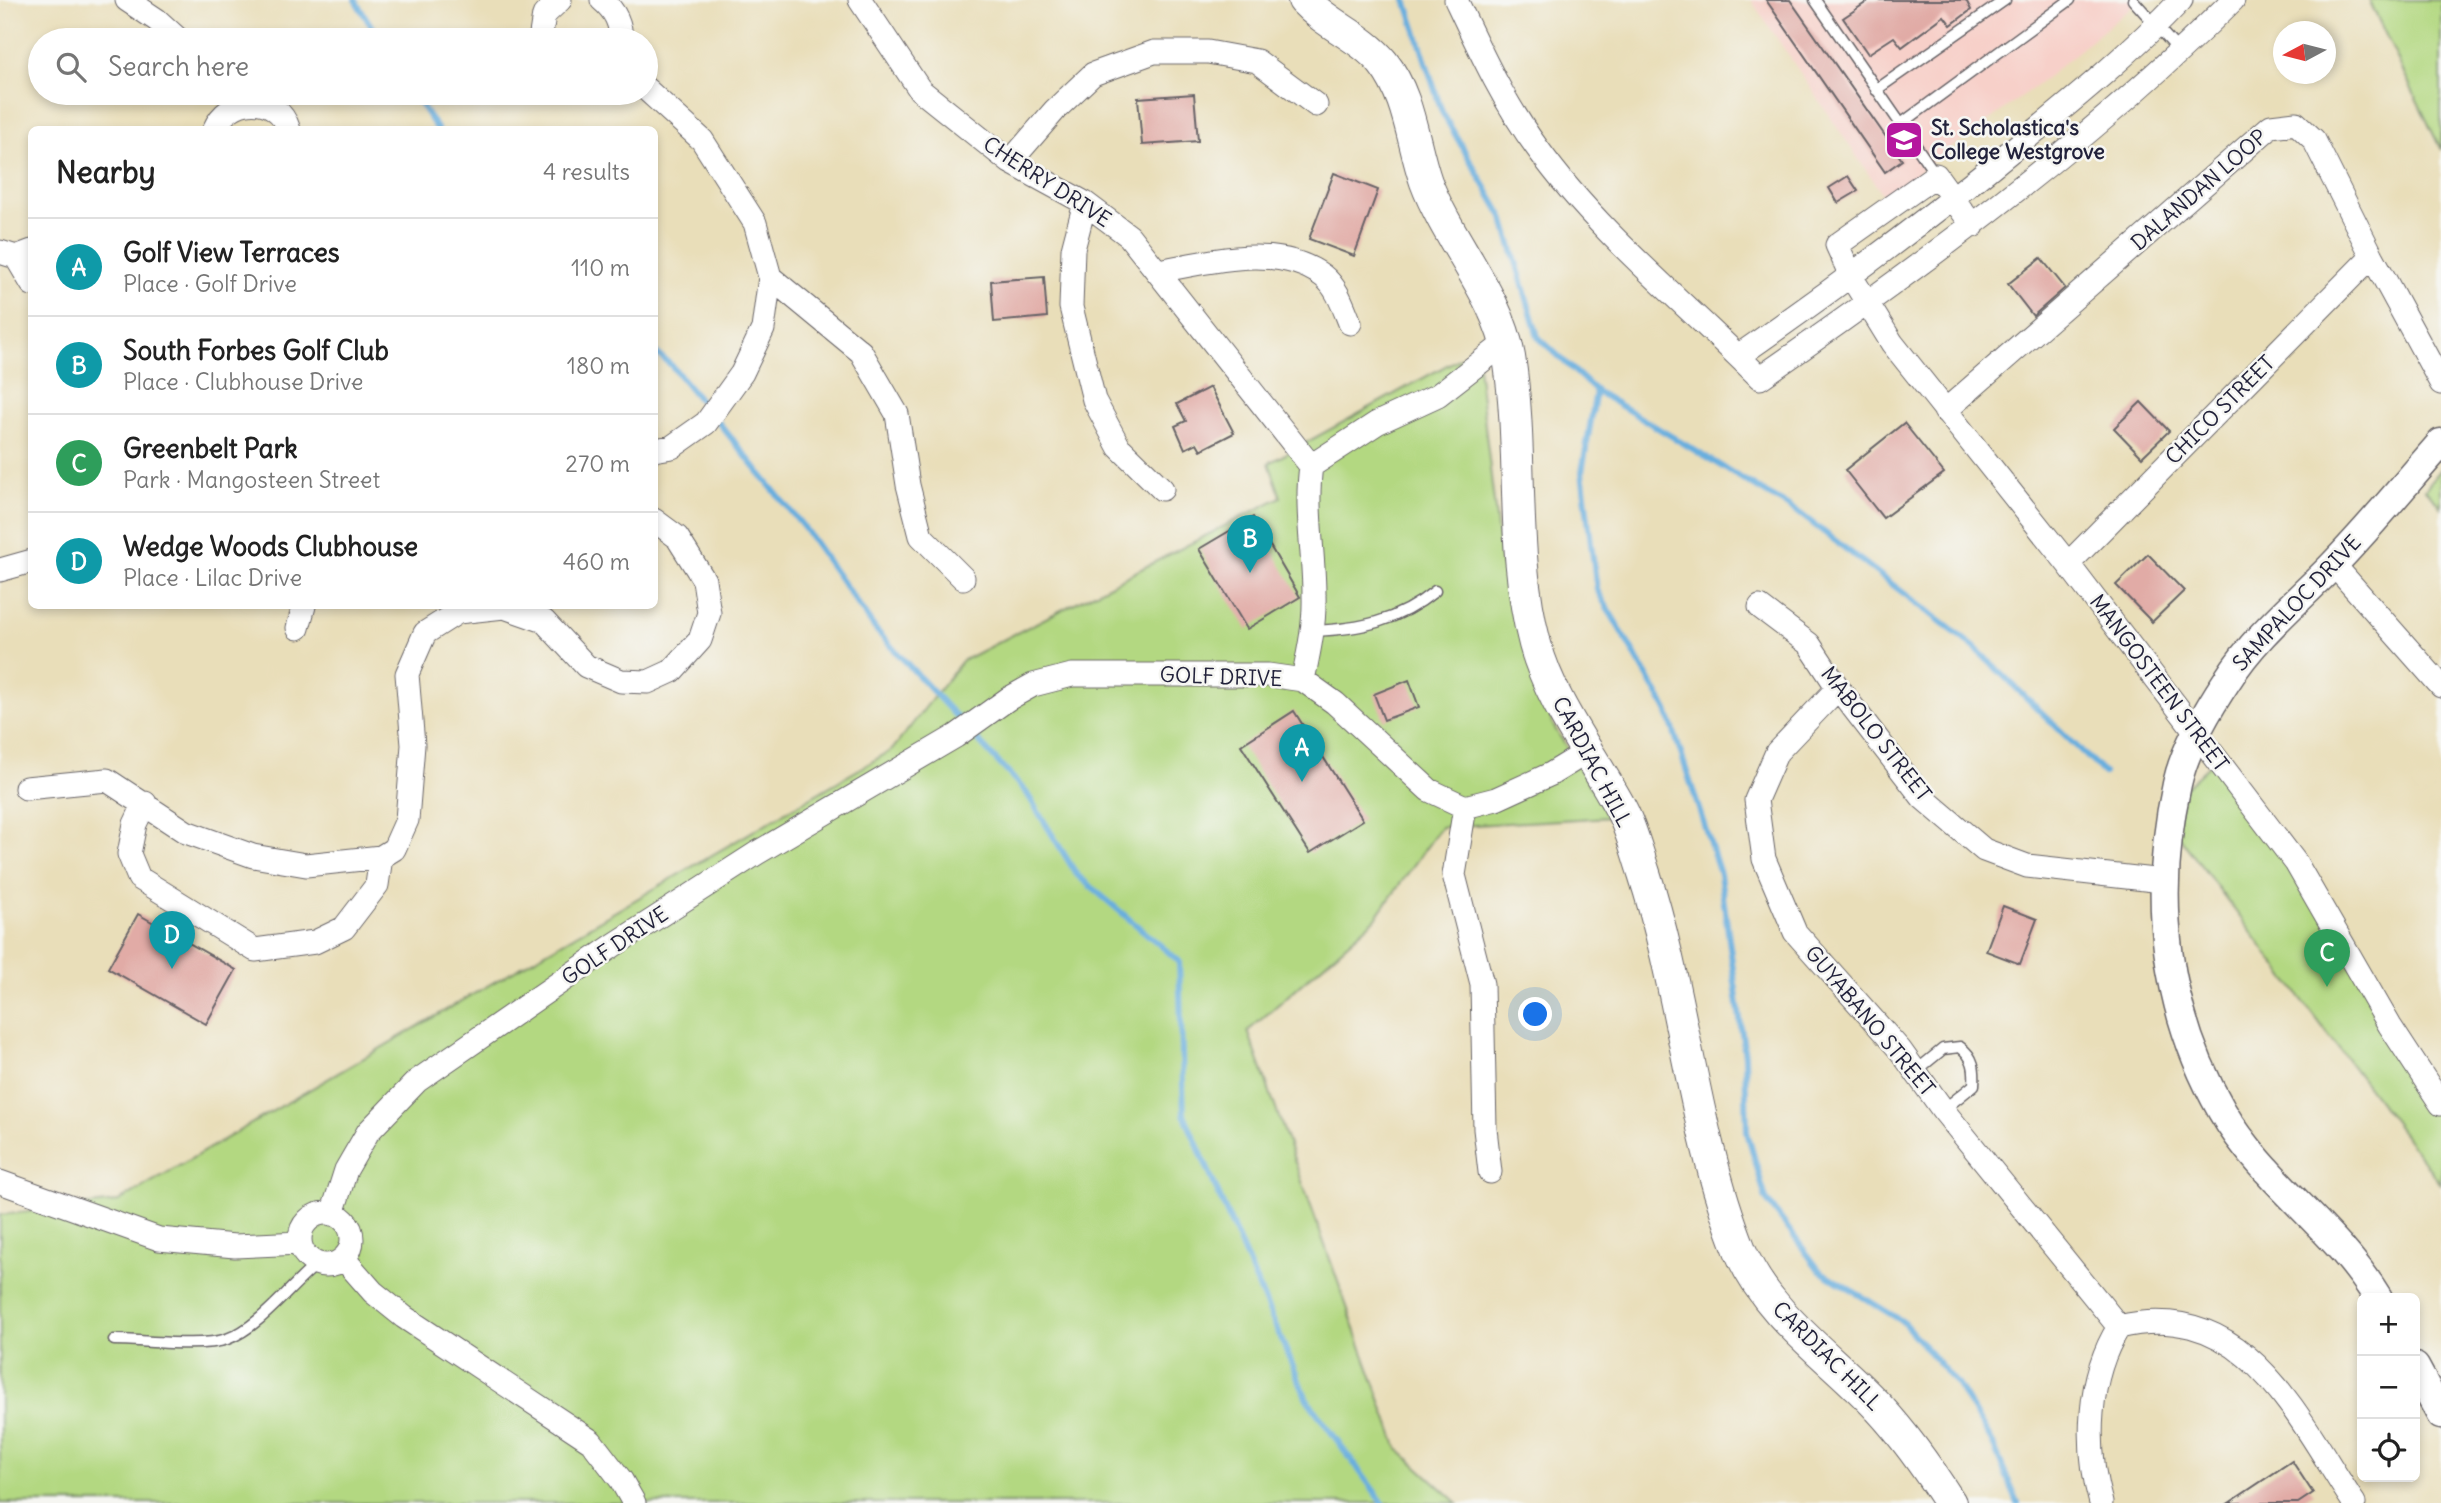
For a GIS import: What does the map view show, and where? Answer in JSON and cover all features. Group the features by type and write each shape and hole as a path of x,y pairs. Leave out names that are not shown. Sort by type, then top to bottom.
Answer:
{"main road":[{"name":"CARDIAC HILL","path":"1304,0 1337,28 1369,48 1399,87 1435,202 1493,311 1505,343 1519,467 1519,541 1535,647 1553,688 1623,813 1646,877 1722,1198 1742,1255 1771,1299 1811,1345 1879,1408 1922,1460 1950,1503"}],"street":[{"path":"127,0 166,28"},
{"path":"603,0 620,28"},
{"name":"CHERRY DRIVE","path":"860,0 920,90 1010,162 1085,203 1129,236 1311,466"},
{"path":"1456,0 1496,85 1539,150 1672,295 1760,378 1973,226 2180,52 2233,0"},
{"path":"1738,356 1852,278 1952,200 2096,81 2180,0"},
{"path":"542,28 547,5"},
{"path":"1010,162 1055,110 1093,74 1154,52 1208,52 1257,61 1316,105"},
{"path":"658,100 702,140 755,223 770,277 763,329 742,373 706,423 672,447 658,449"},
{"path":"216,126 228,105"},
{"path":"268,105 278,111 287,126"},
{"name":"DALANDAN LOOP","path":"1945,411 2272,126 2296,123 2314,140 2372,256 2441,383"},
{"path":"1936,175 1973,226"},
{"name":"MANGOSTEEN STREET","path":"1936,175 1837,245 1852,278 1892,343 2068,564 2296,863 2390,1026 2441,1104"},
{"path":"1085,203 1073,249 1071,307 1094,400 1119,447 1163,489"},
{"path":"16,253 28,276"},
{"name":"CHICO STREET","path":"2068,564 2372,256"},
{"path":"1158,271 1225,259 1297,261 1324,277 1337,293 1350,323"},
{"path":"770,277 861,352 897,414 908,485 921,536 963,578"},
{"path":"1303,680 1313,631 1314,595 1308,486 1311,466 1377,423 1438,395 1505,343"},
{"name":"SAMPALOC DRIVE","path":"2374,1293 2335,1243 2249,1153 2203,1076 2185,1035 2171,979 2164,924 2163,881 2177,782 2197,733 2229,677 2267,630 2334,565 2441,443"},
{"path":"510,609 544,621 586,666 621,681 648,682 672,671 700,640 709,613 704,580 677,537 658,523"},
{"path":"0,570 28,562"},
{"path":"2334,565 2441,686"},
{"name":"MABOLO STREET","path":"1760,607 1809,644 1838,688 1923,798 1984,850 2027,866 2163,881"},
{"path":"26,788 107,780 186,832 253,856 306,865 381,858 394,849 407,820 413,745 407,674 425,633 458,612 486,609"},
{"name":"GOLF DRIVE","path":"332,1214 346,1170 368,1132 417,1081 614,945 757,853 956,736 1033,685 1072,675 1268,675 1303,680 1335,703 1429,790 1465,807"},
{"name":"GUYABANO STREET","path":"1838,688 1777,752 1756,800 1764,859 1795,932 1916,1071 1943,1110 2119,1327"},
{"path":"1490,1172 1485,1129 1482,984 1454,875 1465,807 1496,799 1551,774 1587,752"},
{"path":"145,803 135,824 130,854 139,878 255,950 315,942 344,928 377,885 381,858"},
{"path":"0,1182 159,1239 235,1246 300,1243"},
{"path":"332,1214 341,1217 351,1233 350,1251 344,1259 327,1266 309,1260 300,1243 303,1227 308,1220 315,1215 332,1214"},
{"path":"344,1259 373,1292 404,1317 591,1441 621,1480 634,1503"},
{"path":"2101,1503 2092,1450 2092,1420 2104,1359 2119,1327 2139,1322 2166,1322 2198,1329 2229,1341 2254,1359 2281,1393 2354,1503"},
{"path":"2420,1376 2441,1415"}],"lane":[{"path":"1815,0 1936,175"},
{"path":"1877,90 2005,0"},
{"path":"1901,124 2070,0"},
{"path":"2133,0 2180,52"},
{"path":"1313,631 1354,629 1387,621 1416,606 1435,591"},
{"path":"1916,1071 1943,1049 1960,1047 1968,1053 1975,1068 1974,1085 1943,1110"},
{"path":"114,1340 211,1342 229,1339 265,1313 317,1264"}],"shaded area":[{"name":"St. Scholastica's College Westgrove","path":"1751,0 2140,0 2039,84 1884,197"}],"green space":[{"path":"2369,0 2441,0 2441,150"},
{"path":"1476,349 1501,562 1553,725 1610,817 1441,827 1375,919 1248,1031 1398,1449 1458,1503 0,1503 0,1215 117,1202 892,750 962,661 1281,497 1269,463"},
{"path":"2441,469 2441,507 2425,489"},
{"path":"2212,762 2293,865 2441,1109 2441,1184 2175,831 2185,787"}],"building":[{"path":"1766,0 1790,0 1902,160 1885,172"},
{"path":"1870,0 1966,0 1971,10 1951,25 1944,16 1902,47 1894,37 1868,54 1843,18"},
{"path":"1194,94 1198,141 1142,145 1138,98"},
{"path":"1334,173 1378,190 1354,256 1309,239"},
{"path":"1848,176 1858,191 1838,203 1829,188"},
{"path":"2041,258 2065,288 2033,316 2008,284"},
{"path":"1044,277 1047,317 994,322 991,281"},
{"path":"1210,387 1234,433 1201,450 1197,443 1185,449 1175,426 1186,421 1177,404"},
{"path":"2141,402 2169,431 2142,457 2114,428"},
{"path":"1904,423 1944,473 1883,518 1845,470"},
{"path":"1253,517 1300,597 1247,629 1199,549"},
{"path":"2148,554 2184,591 2152,622 2116,585"},
{"path":"1409,680 1419,707 1384,720 1374,694"},
{"path":"1294,711 1363,820 1310,853 1241,745"},
{"path":"2003,906 2037,919 2020,964 1986,951"},
{"path":"138,914 236,970 206,1024 108,968"},
{"path":"2292,1461 2313,1493 2298,1503 2229,1503"}],"waterway":[{"path":"355,0 372,28"},
{"path":"1406,0 1442,112 1503,217 1538,337 1596,391 1799,513 1974,647 2104,773"},
{"path":"421,105 435,126"},
{"path":"658,354 671,365 708,410"},
{"path":"1596,391 1582,472 1597,590 1667,710 1720,874 1745,1056 1747,1132 1766,1199 1820,1271 1902,1321 1957,1384 1991,1440 2018,1503"},
{"path":"715,418 805,529 876,630 964,725"},
{"path":"971,733 1026,792 1077,875 1179,961 1184,1114 1307,1399 1383,1503"}],"place":[{"name":"St. Scholastica's College Westgrove","path":"1904,140"},
{"name":"South Forbes Golf Club","path":"1250,573"},
{"name":"Golf View Terraces","path":"1302,782"},
{"name":"Wedge Woods Clubhouse","path":"172,969"},
{"name":"Greenbelt Park","path":"2327,987"}]}
